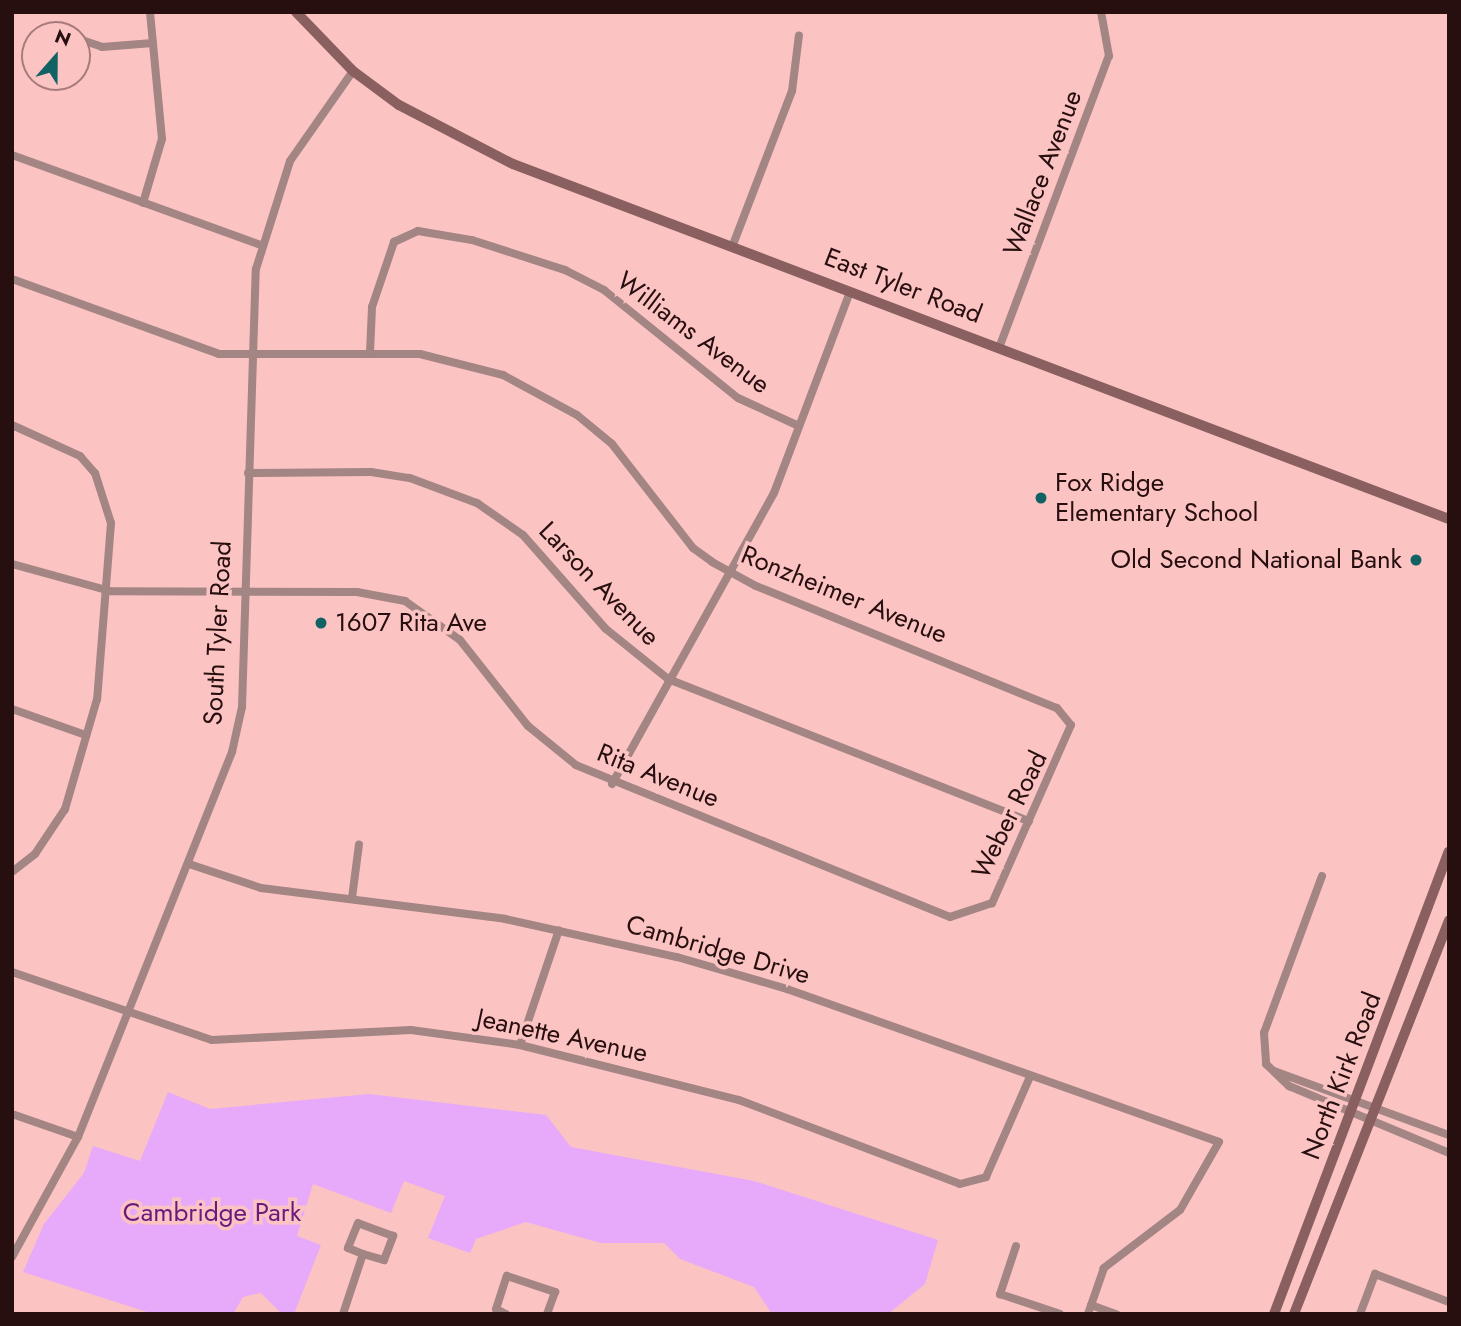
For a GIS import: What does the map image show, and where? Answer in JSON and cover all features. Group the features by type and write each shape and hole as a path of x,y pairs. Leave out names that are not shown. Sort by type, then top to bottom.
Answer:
{"street":[{"path":"143,203 162,139 150,12"},
{"path":"296,12 353,71"},
{"name":"Wallace Avenue","path":"999,348 1110,56 1101,12"},
{"path":"734,242 792,91 799,35"},
{"path":"91,43 102,47 153,43"},
{"name":"East Tyler Road","path":"353,71 444,132 513,163 734,242 850,292 1449,519"},
{"name":"South Tyler Road","path":"12,1257 78,1137 189,864 239,726 246,592 251,355 261,245 290,162 353,71"},
{"path":"12,155 261,245"},
{"name":"Williams Avenue","path":"370,353 372,307 394,242 418,231 472,240 516,251 604,290 738,398 799,426"},
{"name":"Ronzheimer Avenue","path":"12,279 207,351 251,355 370,353 466,362 541,393 612,444 693,548 728,572 971,670 1057,708 1067,719"},
{"path":"612,784 667,679 774,493 850,292"},
{"path":"12,425 64,445 96,473 111,523 110,591 104,661 86,735 56,827 12,872"},
{"name":"Larson Avenue","path":"248,473 371,472 410,478 477,503 523,535 606,629 667,679 1029,821"},
{"name":"Rita Avenue","path":"12,564 110,591 357,592 421,608 460,640 548,745 612,784 950,917 966,915"},
{"path":"12,709 86,735"},
{"name":"Weber Road","path":"966,915 992,903 1068,743 1067,719"},
{"path":"352,898 359,844"},
{"name":"North Kirk Road","path":"1273,1314 1353,1114 1449,852"},
{"name":"Cambridge Drive","path":"189,864 261,888 352,898 559,930 723,969 1219,1142 1180,1210 1104,1268 1089,1309"},
{"path":"1322,876 1264,1033 1261,1048 1272,1071 1289,1086 1449,1153"},
{"name":"North Kirk Road","path":"1294,1314 1449,920"},
{"path":"520,1045 559,930"},
{"name":"Jeanette Avenue","path":"12,972 212,1040 411,1030 520,1045 738,1100 960,1184 986,1177 1030,1077"},
{"path":"1272,1071 1375,1106 1449,1135"},
{"path":"12,1114 78,1137"},
{"path":"358,1223 393,1236 384,1260 363,1254 348,1248 358,1223"},
{"path":"1016,1246 1000,1294 1060,1314"},
{"path":"342,1314 363,1254"},
{"path":"1360,1314 1375,1275 1449,1302"},
{"path":"506,1314 496,1309 507,1276 555,1292 547,1314"},
{"path":"1089,1309 1116,1314"}],"green space":[{"name":"Cambridge Park","path":"168,1092 210,1109 369,1094 546,1115 571,1147 754,1181 938,1240 925,1284 888,1314 772,1314 754,1287 680,1259 664,1243 601,1243 526,1222 476,1239 470,1253 428,1238 445,1196 404,1181 391,1213 313,1184 297,1236 321,1245 294,1314 282,1314 261,1293 243,1297 233,1314 153,1314 23,1272 44,1224 84,1173 93,1146 140,1161"}],"place":[{"name":"Fox Ridge Elementary School","path":"1041,498"},
{"name":"Old Second National Bank","path":"1416,560"},
{"name":"1607 Rita Ave","path":"321,623"}]}
